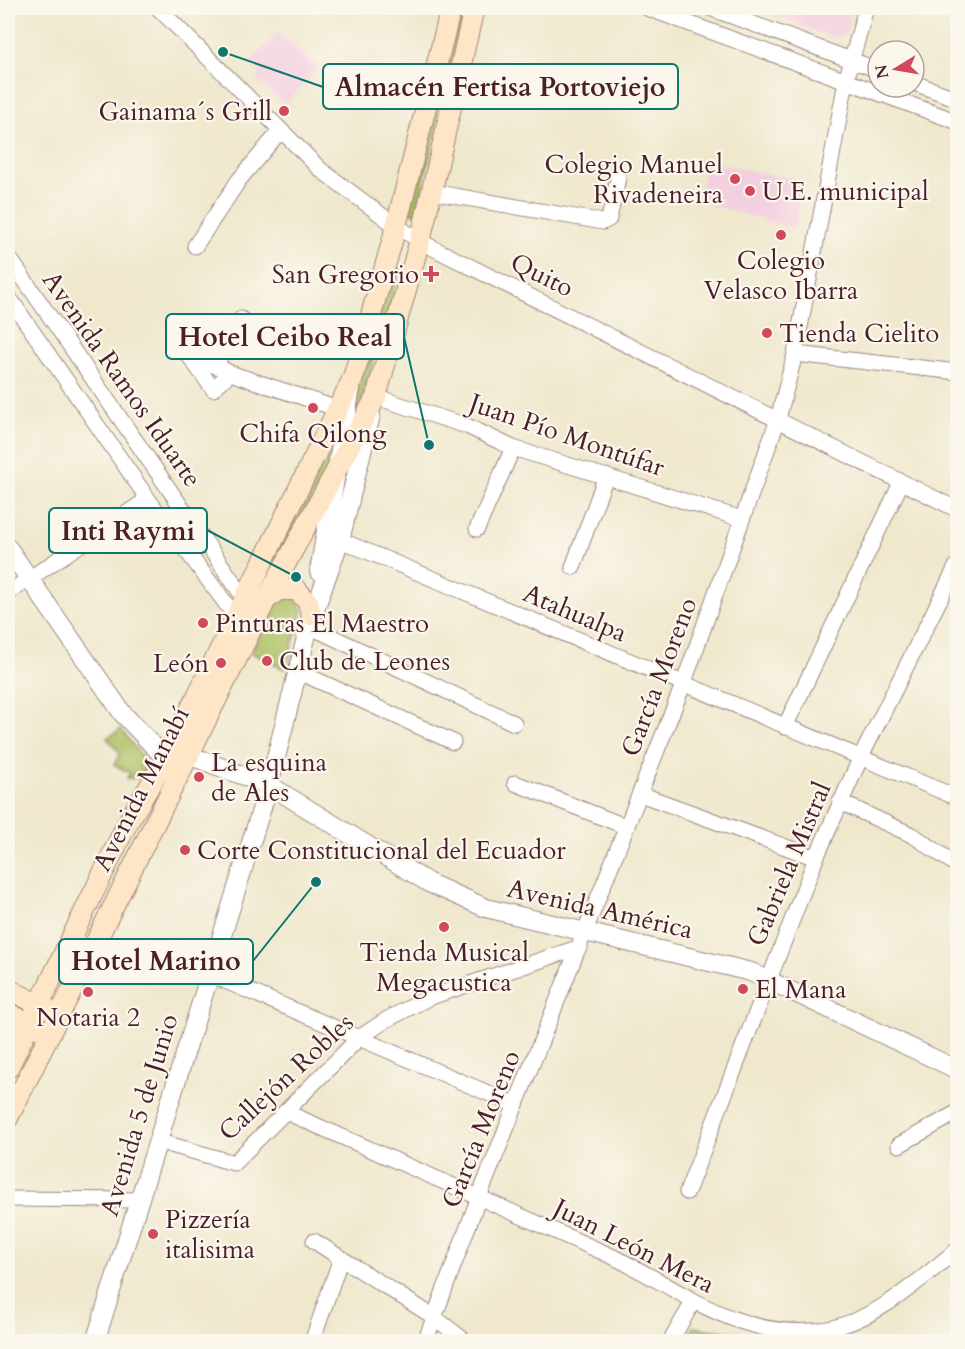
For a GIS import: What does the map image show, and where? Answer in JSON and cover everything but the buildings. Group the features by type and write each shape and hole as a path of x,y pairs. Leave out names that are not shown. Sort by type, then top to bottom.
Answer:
{"main road":[{"name":"Avenida Manabí","path":"8,1068 146,789 166,759 243,596 353,378 396,226 452,8"},
{"name":"Avenida Manabí","path":"8,1118 262,609 376,397 420,240 474,8"},
{"path":"262,609 278,590 297,590 308,602 310,620"},
{"path":"8,989 59,1014"},
{"path":"8,1013 49,1033"}],"street":[{"name":"Quito","path":"158,8 321,170 396,226 957,510"},
{"path":"647,8 957,122"},
{"path":"710,8 866,66"},
{"name":"García Moreno","path":"425,1341 479,1197 584,939 683,685 778,419 795,354 850,60 866,8"},
{"path":"926,87 957,99"},
{"path":"195,246 239,180 281,130"},
{"path":"432,192 603,222 609,219 618,178"},
{"name":"Avenida Ramos Iduarte","path":"8,256 243,596 262,609"},
{"path":"8,288 22,277"},
{"name":"Avenida Ramos Iduarte","path":"8,296 148,499 250,636"},
{"path":"215,366 241,320"},
{"path":"230,373 213,389 182,346 230,373 338,409"},
{"path":"795,354 957,372"},
{"name":"Avenida 5 de Junio","path":"95,1341 269,785 310,620 353,378"},
{"name":"Avenida 5 de Junio","path":"310,620 340,540 376,397"},
{"name":"Juan Pío Montúfar","path":"376,397 467,426 513,448 742,519"},
{"path":"477,529 513,448"},
{"path":"573,567 606,476"},
{"path":"785,727 901,483"},
{"path":"8,593 148,499"},
{"name":"Atahualpa","path":"340,540 957,798"},
{"path":"8,548 123,714 166,759 188,755"},
{"name":"Gabriela Mistral","path":"687,1192 768,978 840,802 957,563"},
{"path":"310,620 514,723"},
{"path":"297,671 453,742"},
{"name":"Avenida América","path":"188,755 269,785 448,893 584,939 768,978 953,1067"},
{"path":"515,783 627,827"},
{"path":"640,794 816,858"},
{"path":"840,802 914,836 957,866"},
{"name":"Callejón Robles","path":"157,1141 234,1163 359,1038 406,1008 428,998 584,939"},
{"path":"209,974 516,1105"},
{"name":"Juan León Mera","path":"286,1112 627,1263 715,1313 762,1326 791,1331 829,1328 866,1316 891,1301 957,1249"},
{"path":"899,1145 957,1112"},
{"path":"8,1199 139,1200"},
{"path":"314,1241 434,1317 466,1341"},
{"path":"312,1341 341,1258"},
{"path":"670,1341 693,1302"}],"shaded area":[{"path":"751,8 853,8 846,33 835,38"},
{"path":"277,32 318,68 285,105 256,79 261,74 249,64"},
{"name":"U.E. municipal","path":"707,161 802,181 795,229 697,201"}],"green space":[{"path":"459,8 466,8 416,213 413,214 410,211"},
{"path":"398,266 400,270 362,399 355,415 356,396 393,269"},
{"path":"327,454 328,468 269,580 257,586"},
{"path":"290,593 303,610 285,669 251,653 276,600"},
{"path":"121,729 144,760 144,778 127,778 130,773 114,765 120,753 107,738"},
{"path":"693,1327 729,1332 726,1341 685,1342"},
{"path":"729,1332 774,1341 726,1341"}],"place":[{"name":"Almacén Fertisa Portoviejo","path":"223,52"},
{"name":"Gainama´s Grill","path":"284,111"},
{"name":"Colegio Manuel Rivadeneira","path":"735,179"},
{"name":"U.E. municipal","path":"750,191"},
{"name":"Colegio Velasco Ibarra","path":"781,235"},
{"name":"San Gregorio","path":"431,274"},
{"name":"Tienda Cielito","path":"767,333"},
{"name":"Chifa Qilong","path":"313,408"},
{"name":"Hotel Ceibo Real","path":"429,445"},
{"name":"Inti Raymi","path":"296,577"},
{"name":"Pinturas El Maestro","path":"203,623"},
{"name":"Club de Leones","path":"267,661"},
{"name":"León","path":"221,663"},
{"name":"La esquina de Ales","path":"199,777"},
{"name":"Corte Constitucional del Ecuador","path":"185,850"},
{"name":"Hotel Marino","path":"316,882"},
{"name":"Tienda Musical Megacustica","path":"444,927"},
{"name":"El Mana","path":"743,989"},
{"name":"Notaria 2","path":"88,992"},
{"name":"Pizzería italisima","path":"153,1234"}]}
